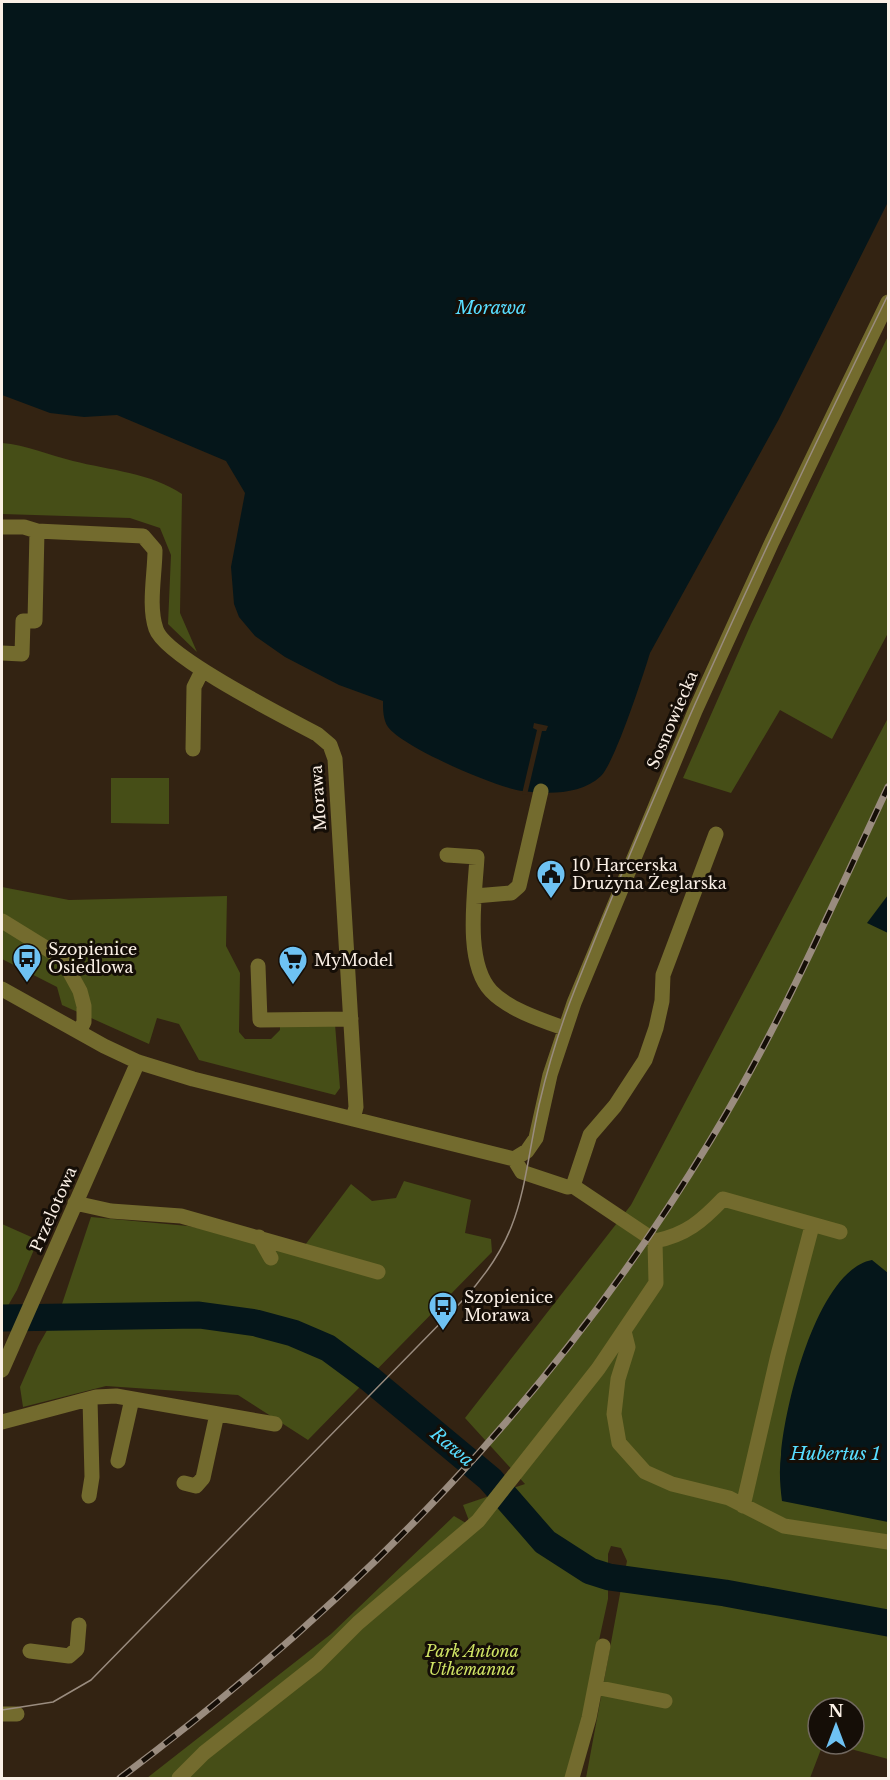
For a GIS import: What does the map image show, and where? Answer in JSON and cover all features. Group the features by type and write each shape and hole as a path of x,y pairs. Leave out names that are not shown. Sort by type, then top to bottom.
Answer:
{"street":[{"name":"Sosnowiecka","path":"514,1159 527,1151 536,1138 550,1075 564,1028 651,815 728,636 888,302"},
{"name":"Morawa","path":"2,527 24,527 36,531 143,536 155,550 153,617 156,631 202,671 317,734 330,745 335,759 351,1019 356,1107 353,1119"},
{"path":"2,653 22,654 23,621 35,621 36,531"},
{"path":"193,749 194,687 202,671"},
{"path":"475,896 511,893 519,886 541,791"},
{"path":"573,1186 590,1134 615,1106 645,1060 660,1010 663,975 716,834"},
{"path":"447,855 477,857 475,896 478,971 491,992 516,1007 564,1028"},
{"path":"2,921 28,940 62,958 80,991 84,1006 84,1022 79,1032"},
{"path":"258,966 260,1020 351,1019"},
{"path":"2,989 138,1062 193,1079 514,1159 522,1172 567,1187 573,1186 655,1241 678,1236 709,1214 723,1199 812,1226 840,1232"},
{"name":"Przelotowa","path":"2,1370 138,1062"},
{"path":"75,1203 111,1211 181,1216 378,1272"},
{"path":"743,1506 781,1344 812,1226"},
{"path":"259,1237 271,1258"},
{"path":"179,1779 204,1753 317,1664 358,1623 486,1512 598,1369 656,1283 655,1241"},
{"path":"624,1331 628,1347 618,1379 614,1414 619,1443 645,1472 672,1484 729,1498 784,1526 888,1542"},
{"path":"2,1422 90,1398 116,1396 275,1424"},
{"path":"89,1496 92,1477 90,1398"},
{"path":"117,1461 132,1399"},
{"path":"184,1484 196,1486 203,1478 217,1414"},
{"path":"30,1651 69,1656 77,1649 79,1625"},
{"path":"572,1779 603,1646"},
{"path":"595,1687 664,1701"},
{"path":"2,1714 17,1714"}],"green space":[{"path":"888,336 888,633 832,739 780,710 731,793 683,778 751,624"},
{"path":"2,443 129,473 157,481 182,494 180,613 197,652 168,624 171,555 160,528 130,518 2,514"},
{"name":"Park Antona Uthemanna","path":"888,718 888,1617 625,1571 627,1561 621,1548 611,1546 608,1554 608,1599 569,1778 147,1778 331,1634 454,1516 471,1526 463,1505 525,1484 465,1418 631,1205"},
{"path":"111,778 169,778 169,824 111,823"},
{"path":"2,887 69,900 227,896 226,946 240,973 239,1032 245,1039 271,1039 280,1030 280,1024 335,1024 340,1088 335,1095 199,1060 179,1024 157,1018 149,1044 62,1005 57,987 2,959"},
{"path":"404,1181 471,1200 465,1233 491,1239 492,1252 308,1440 238,1395 106,1386 23,1407 20,1387 38,1346 62,1304 91,1217 188,1226 302,1249 351,1184 372,1201 396,1198"},
{"path":"2,1224 38,1240 17,1290 2,1316"},
{"path":"622,1583 888,1630 888,1759 866,1753 866,1696 806,1696 806,1756 818,1756 810,1778 586,1778"}],"water":[{"name":"Morawa","path":"2,2 888,2 888,202 779,419 650,653 614,754 601,776 584,787 564,792 523,791 473,775 412,745 386,724 383,701 339,685 285,657 255,636 239,617 234,604 231,567 245,493 226,461 117,415 84,417 50,413 2,395"},
{"path":"888,895 888,933 867,923"},
{"name":"Hubertus 1","path":"872,1260 888,1273 888,1522 782,1501 780,1484 780,1461 789,1406 807,1344 835,1288 852,1269"}],"pier":[{"path":"534,723 548,726 546,731 542,731 527,795 522,794 537,730 533,728"}],"waterway":[{"name":"Rawa","path":"2,1318 199,1315 256,1323 293,1333 328,1348 370,1379 490,1479 545,1542 590,1571 609,1577 725,1593 888,1623"}],"tram line":[{"path":"2,1710 53,1702 91,1680 462,1301 483,1277 498,1254 517,1209 539,1105 555,1047 611,901 724,639 888,295"}],"railway":[{"path":"120,1778 207,1710 291,1639 371,1565 446,1488 518,1408 586,1323 650,1234 735,1098 782,1011 888,787"}],"place":[{"name":"10 Harcerska Drużyna Żeglarska","path":"551,900"},
{"name":"Szopienice Osiedlowa","path":"27,984"},
{"name":"MyModel","path":"293,986"},
{"name":"Szopienice Morawa","path":"443,1332"}]}
